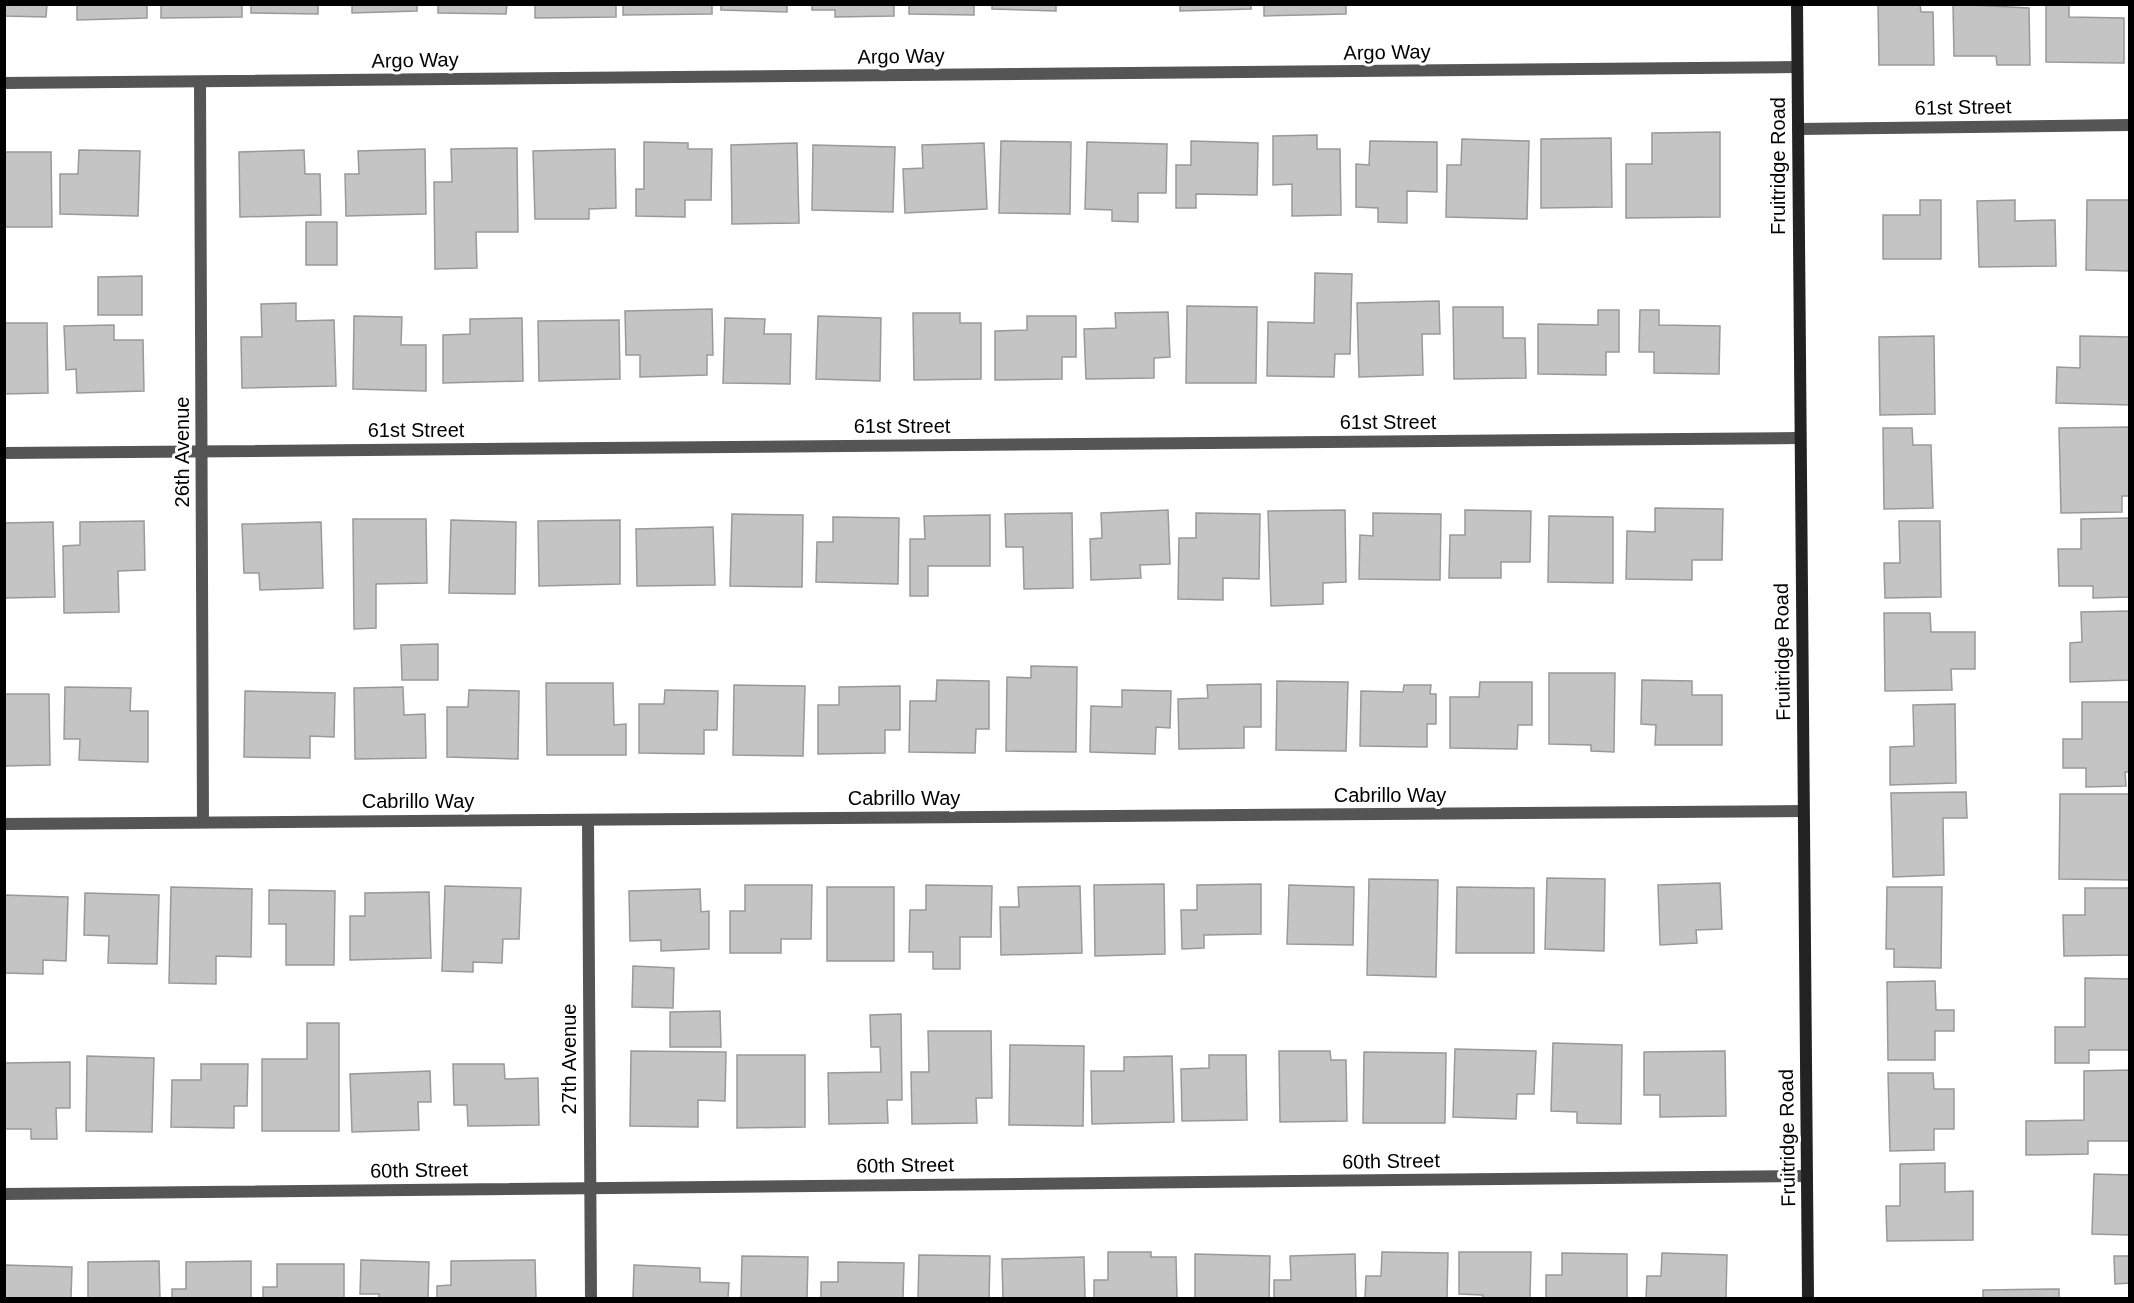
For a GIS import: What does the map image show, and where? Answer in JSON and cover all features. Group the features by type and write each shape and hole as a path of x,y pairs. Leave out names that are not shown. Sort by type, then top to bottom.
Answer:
{"main road":[{"name":"Fruitridge Road","path":"1797,4 1808,1299"}],"street":[{"name":"Argo Way","path":"4,83 1797,68"},
{"name":"26th Avenue","path":"200,82 203,822"},
{"name":"61st Street","path":"1798,129 2130,125"},
{"name":"61st Street","path":"4,453 1800,438"},
{"name":"Cabrillo Way","path":"4,824 1803,811"},
{"name":"27th Avenue","path":"588,820 591,1299"},
{"name":"60th Street","path":"4,1194 1807,1176"}],"building":[{"path":"4,4 47,4 46,17 4,16"},
{"path":"77,4 147,4 147,18 77,20"},
{"path":"161,4 242,4 242,17 161,18"},
{"path":"251,4 318,4 318,14 251,13"},
{"path":"352,4 417,4 417,11 352,13"},
{"path":"438,4 507,4 506,14 438,13"},
{"path":"535,4 616,4 616,17 535,18"},
{"path":"623,4 712,4 712,14 623,15"},
{"path":"721,4 787,4 787,12 721,10"},
{"path":"812,4 894,4 894,16 835,17 835,10 812,10"},
{"path":"909,4 974,4 974,15 909,14"},
{"path":"992,4 1056,4 1056,11 992,9"},
{"path":"1180,4 1251,4 1251,9 1180,11"},
{"path":"1264,4 1346,4 1346,14 1264,16"},
{"path":"1878,4 1920,4 1921,12 1933,12 1934,65 1879,65"},
{"path":"1953,4 2029,8 2030,65 1997,65 1996,56 1954,56"},
{"path":"2046,4 2069,4 2069,17 2124,18 2124,63 2046,62"},
{"path":"1720,132 1720,217 1626,218 1626,164 1652,164 1652,133"},
{"path":"1317,135 1317,149 1340,149 1341,215 1292,216 1292,184 1273,185 1273,136"},
{"path":"1611,138 1612,207 1541,208 1541,139"},
{"path":"1462,139 1529,141 1527,219 1446,217 1447,165 1461,165"},
{"path":"1001,141 1071,142 1070,214 999,213"},
{"path":"1191,141 1258,143 1257,195 1196,194 1196,208 1176,208 1176,165 1191,165"},
{"path":"1370,141 1437,142 1437,192 1407,191 1407,223 1378,222 1378,208 1356,207 1356,164 1369,165"},
{"path":"644,142 688,143 688,149 712,149 711,200 685,200 685,217 636,216 636,189 644,189"},
{"path":"1087,142 1167,144 1166,193 1138,193 1138,222 1112,221 1112,210 1085,209"},
{"path":"797,143 799,223 732,224 731,145"},
{"path":"984,143 987,209 905,213 903,169 923,168 922,145"},
{"path":"813,145 895,147 893,212 812,210"},
{"path":"517,148 518,232 476,232 477,268 435,269 434,182 452,182 451,149"},
{"path":"425,149 426,214 346,216 345,174 359,174 358,151"},
{"path":"615,149 616,208 589,209 589,219 535,219 533,151"},
{"path":"79,150 140,151 138,216 60,214 60,174 78,174"},
{"path":"304,150 305,174 320,174 321,215 240,217 239,152"},
{"path":"4,152 51,152 52,227 4,227"},
{"path":"1920,200 1941,200 1941,259 1883,259 1883,215 1920,215"},
{"path":"2015,200 2015,221 2055,220 2056,266 1979,267 1977,201"},
{"path":"2087,200 2130,200 2130,271 2086,270"},
{"path":"306,222 337,222 337,265 306,265"},
{"path":"1315,273 1352,274 1350,354 1335,354 1334,377 1267,376 1268,322 1314,323"},
{"path":"142,276 142,315 98,315 98,277"},
{"path":"1439,301 1440,334 1422,334 1423,375 1359,377 1357,303"},
{"path":"296,303 296,321 334,320 336,386 242,388 241,337 262,337 261,304"},
{"path":"1187,306 1257,307 1256,383 1186,383"},
{"path":"1453,307 1503,307 1503,338 1525,338 1526,378 1454,379"},
{"path":"712,309 713,355 707,355 707,375 640,377 640,355 626,355 625,311"},
{"path":"1598,310 1619,310 1619,352 1606,352 1606,375 1538,374 1538,324 1598,325"},
{"path":"1640,310 1659,310 1659,325 1720,326 1719,374 1654,373 1654,352 1639,352"},
{"path":"1168,312 1170,357 1154,358 1154,378 1086,379 1084,329 1116,328 1115,313"},
{"path":"913,313 960,313 960,323 981,323 981,379 914,380"},
{"path":"354,316 402,317 401,345 426,345 426,391 353,389"},
{"path":"818,316 881,318 880,381 816,379"},
{"path":"1027,316 1076,316 1076,357 1062,357 1062,379 995,380 995,331 1027,330"},
{"path":"522,318 523,381 443,383 443,335 470,334 470,319"},
{"path":"725,318 765,319 764,334 791,334 790,384 723,383"},
{"path":"619,320 620,379 539,381 538,321"},
{"path":"4,323 47,323 48,393 4,394"},
{"path":"114,325 114,340 143,340 144,391 77,393 76,369 66,370 64,326"},
{"path":"1934,336 1935,414 1880,415 1879,337"},
{"path":"2080,336 2130,337 2130,405 2056,403 2057,367 2080,368"},
{"path":"2130,427 2130,496 2122,496 2122,512 2061,513 2059,428"},
{"path":"1883,428 1912,428 1913,445 1931,445 1933,508 1884,509"},
{"path":"1655,508 1723,509 1722,560 1692,560 1692,580 1626,579 1627,531 1655,532"},
{"path":"1168,510 1170,564 1140,565 1141,578 1091,580 1090,539 1102,538 1101,513"},
{"path":"1345,510 1346,582 1323,583 1323,604 1271,606 1268,511"},
{"path":"1465,510 1531,511 1530,562 1501,562 1501,578 1449,578 1450,535 1465,535"},
{"path":"1072,513 1073,588 1024,589 1023,547 1006,547 1005,514"},
{"path":"1196,513 1260,514 1259,579 1223,578 1223,600 1178,599 1179,538 1196,538"},
{"path":"1373,513 1441,514 1440,580 1359,579 1360,535 1373,536"},
{"path":"732,514 803,515 802,587 730,586"},
{"path":"990,515 990,566 928,566 928,596 910,596 910,539 925,539 924,516"},
{"path":"1549,516 1613,517 1613,583 1548,582"},
{"path":"833,517 899,518 898,584 816,582 817,542 833,542"},
{"path":"2130,518 2130,597 2093,598 2093,586 2059,586 2058,549 2081,549 2081,519"},
{"path":"353,519 426,519 427,583 376,584 376,628 354,629"},
{"path":"451,520 516,522 515,594 449,593"},
{"path":"620,520 620,584 539,586 538,521"},
{"path":"144,521 145,570 118,571 119,612 64,613 63,546 80,545 80,522"},
{"path":"1899,521 1940,521 1941,597 1885,598 1884,563 1900,563"},
{"path":"53,522 55,597 4,598 4,523"},
{"path":"321,522 323,588 260,590 259,573 244,573 242,524"},
{"path":"713,527 715,585 637,586 636,529"},
{"path":"2130,611 2130,680 2070,682 2070,643 2082,642 2081,612"},
{"path":"1884,613 1930,613 1931,632 1975,632 1975,669 1951,669 1952,690 1885,691"},
{"path":"438,644 438,680 402,680 401,645"},
{"path":"1031,666 1077,667 1076,752 1006,751 1007,677 1031,678"},
{"path":"1549,673 1615,673 1614,752 1591,751 1591,745 1549,744"},
{"path":"937,680 989,681 989,729 976,729 975,753 909,752 910,701 936,701"},
{"path":"1642,680 1692,681 1692,695 1722,695 1722,745 1655,745 1656,725 1641,724"},
{"path":"1277,681 1348,682 1346,751 1276,750"},
{"path":"1480,682 1532,682 1532,725 1518,725 1517,749 1450,748 1450,697 1479,697"},
{"path":"546,683 613,683 614,725 626,724 626,755 547,755"},
{"path":"1261,684 1261,727 1244,727 1244,748 1179,749 1178,699 1208,698 1207,685"},
{"path":"734,685 805,686 803,756 733,755"},
{"path":"1404,685 1431,685 1430,694 1436,694 1436,724 1427,724 1427,747 1360,746 1361,691 1403,692"},
{"path":"900,686 900,730 885,730 885,753 818,754 818,705 839,705 839,687"},
{"path":"65,687 131,688 130,711 148,711 148,762 79,760 80,739 64,739"},
{"path":"403,687 404,715 425,714 426,758 355,759 354,688"},
{"path":"469,690 519,691 518,759 447,757 447,707 468,707"},
{"path":"665,690 718,691 717,730 704,730 704,754 639,753 639,704 664,704"},
{"path":"1122,690 1171,691 1170,728 1156,727 1155,754 1090,752 1091,706 1122,707"},
{"path":"245,691 335,693 334,737 310,736 310,758 244,757"},
{"path":"4,694 49,694 50,765 4,766"},
{"path":"2082,702 2130,702 2130,772 2125,772 2126,786 2086,787 2086,768 2063,768 2063,739 2082,739"},
{"path":"1955,704 1956,783 1890,785 1890,747 1914,746 1913,705"},
{"path":"1966,792 1967,818 1943,818 1944,875 1893,877 1891,793"},
{"path":"2060,794 2130,794 2130,880 2059,879"},
{"path":"1547,878 1605,879 1604,951 1545,949"},
{"path":"1369,879 1438,880 1436,977 1367,975"},
{"path":"1720,883 1722,929 1696,930 1697,943 1660,945 1658,885"},
{"path":"1164,884 1165,954 1095,956 1094,885"},
{"path":"1261,884 1261,934 1204,935 1204,948 1182,949 1181,910 1197,910 1197,885"},
{"path":"745,885 812,885 811,939 781,939 781,953 730,953 730,911 745,911"},
{"path":"926,885 992,886 991,937 960,937 960,969 933,969 933,952 909,952 910,910 926,910"},
{"path":"1289,885 1354,887 1353,945 1287,944"},
{"path":"445,886 521,888 519,939 503,939 502,963 473,962 473,972 442,971"},
{"path":"1080,886 1082,953 1001,955 1000,907 1019,907 1018,887"},
{"path":"171,887 252,889 251,957 216,956 216,984 169,983"},
{"path":"827,887 894,887 894,961 827,961"},
{"path":"1457,887 1534,888 1534,953 1456,953"},
{"path":"1887,887 1942,887 1941,968 1894,967 1894,949 1886,949"},
{"path":"2085,888 2130,888 2130,955 2064,956 2063,915 2085,915"},
{"path":"700,889 701,912 709,911 709,949 661,951 661,940 630,941 629,891"},
{"path":"269,890 335,891 334,965 286,965 286,924 269,924"},
{"path":"429,892 431,958 350,960 350,916 365,916 365,893"},
{"path":"85,893 159,895 157,964 108,963 109,936 84,935"},
{"path":"4,895 68,897 66,961 43,960 43,974 4,973"},
{"path":"633,966 674,968 673,1008 632,1007"},
{"path":"2085,978 2130,979 2130,1050 2089,1050 2089,1063 2055,1063 2055,1027 2085,1027"},
{"path":"1935,981 1936,1010 1954,1010 1954,1031 1935,1031 1935,1060 1888,1060 1887,982"},
{"path":"720,1011 721,1047 670,1047 670,1012"},
{"path":"901,1014 902,1100 887,1100 888,1123 829,1124 828,1073 881,1072 880,1047 871,1047 870,1015"},
{"path":"307,1023 339,1023 339,1131 262,1131 262,1059 307,1059"},
{"path":"928,1031 991,1031 992,1098 976,1098 977,1123 912,1124 911,1072 929,1072"},
{"path":"1553,1043 1622,1045 1621,1124 1577,1123 1577,1112 1551,1111"},
{"path":"1010,1045 1084,1046 1083,1126 1009,1125"},
{"path":"1455,1049 1536,1051 1534,1094 1517,1094 1516,1119 1453,1117"},
{"path":"631,1051 726,1052 725,1101 698,1100 698,1127 630,1126"},
{"path":"1279,1051 1330,1051 1331,1060 1346,1060 1347,1121 1280,1122"},
{"path":"1725,1051 1726,1116 1660,1117 1660,1095 1644,1095 1644,1052"},
{"path":"1364,1052 1446,1053 1445,1123 1363,1123"},
{"path":"737,1055 805,1055 805,1127 737,1128"},
{"path":"1209,1055 1246,1055 1247,1120 1182,1121 1181,1069 1209,1068"},
{"path":"87,1056 154,1058 152,1132 86,1131"},
{"path":"1172,1056 1174,1122 1092,1124 1091,1071 1124,1071 1124,1057"},
{"path":"70,1062 70,1108 56,1108 57,1139 31,1139 31,1129 4,1129 4,1063"},
{"path":"201,1064 248,1064 247,1106 234,1106 234,1128 171,1127 172,1080 201,1080"},
{"path":"453,1064 504,1064 505,1079 538,1078 539,1125 468,1126 467,1105 454,1105"},
{"path":"2130,1070 2130,1141 2088,1141 2088,1154 2026,1155 2026,1121 2084,1120 2084,1071"},
{"path":"430,1071 431,1102 418,1102 419,1130 352,1132 350,1074"},
{"path":"1888,1073 1933,1073 1934,1089 1954,1089 1954,1129 1934,1129 1934,1150 1890,1151"},
{"path":"1945,1163 1945,1192 1973,1191 1973,1240 1887,1241 1886,1206 1900,1206 1900,1164"},
{"path":"2094,1174 2130,1175 2130,1235 2092,1234"},
{"path":"1108,1252 1151,1252 1151,1257 1176,1257 1177,1298 1094,1298 1094,1280 1108,1280"},
{"path":"1382,1252 1448,1253 1447,1298 1365,1298 1366,1276 1381,1276"},
{"path":"1459,1252 1531,1252 1530,1298 1483,1298 1483,1295 1459,1294"},
{"path":"1562,1253 1627,1254 1627,1298 1546,1298 1546,1275 1562,1275"},
{"path":"1662,1253 1727,1255 1726,1298 1646,1298 1647,1276 1661,1276"},
{"path":"1195,1254 1270,1256 1269,1298 1195,1298"},
{"path":"1355,1254 1356,1298 1274,1298 1274,1280 1291,1280 1290,1256"},
{"path":"919,1255 990,1256 989,1298 918,1298"},
{"path":"742,1256 808,1257 807,1298 741,1298"},
{"path":"2114,1256 2130,1256 2130,1283 2115,1284"},
{"path":"1084,1257 1085,1298 1003,1298 1002,1259"},
{"path":"361,1260 429,1262 428,1298 379,1298 379,1294 360,1294"},
{"path":"535,1260 536,1298 437,1298 437,1286 451,1285 451,1261"},
{"path":"159,1261 160,1298 88,1298 88,1262"},
{"path":"251,1261 251,1298 172,1298 172,1289 186,1289 186,1262"},
{"path":"838,1262 904,1263 903,1298 821,1298 821,1282 838,1282"},
{"path":"277,1264 344,1264 344,1298 263,1298 263,1287 277,1287"},
{"path":"5,1265 72,1267 71,1298 4,1298"},
{"path":"634,1265 700,1268 700,1282 729,1283 728,1298 633,1298"},
{"path":"2059,1289 2059,1298 1983,1298 1983,1290"}]}
